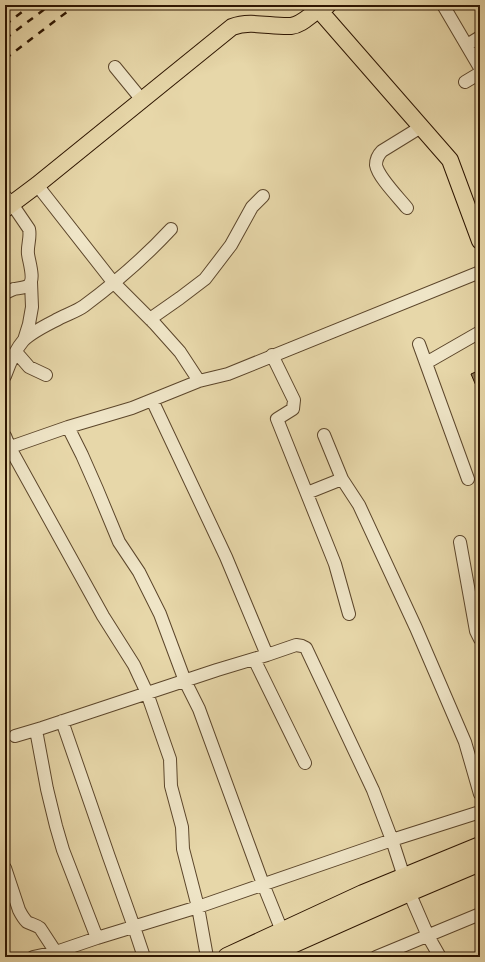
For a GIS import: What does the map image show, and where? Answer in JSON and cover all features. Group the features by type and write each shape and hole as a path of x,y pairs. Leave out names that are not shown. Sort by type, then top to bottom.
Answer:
{"highway":[{"path":"263,957 480,846"},
{"path":"228,957 363,894 406,885 480,862"}],"main road":[{"path":"7,203 37,184 232,27 246,24 290,26 298,24 321,7 450,160 480,241"}],"street":[{"path":"443,5 480,68"},
{"path":"467,45 480,37"},
{"path":"115,67 142,100"},
{"path":"465,82 480,73"},
{"path":"407,208 378,173 376,164 378,156 382,151 421,127"},
{"path":"37,184 114,282 180,352 199,381"},
{"path":"150,319 205,279 231,245 252,207 263,196"},
{"path":"5,376 16,352 24,340 32,307 32,278 28,254 29,229 7,203"},
{"path":"24,340 39,330 82,308 148,253 171,229"},
{"path":"8,448 68,427 132,408 199,381 228,374 480,272"},
{"path":"5,293 13,289 28,286 31,282"},
{"path":"426,363 480,332"},
{"path":"419,344 468,479"},
{"path":"16,352 29,367 46,375"},
{"path":"272,355 294,400 293,409 277,420 335,564 349,614"},
{"path":"152,400 226,557 267,655"},
{"path":"68,427 94,482 119,542 139,572 160,614 185,681 199,709 263,884 282,931"},
{"path":"324,435 342,479 359,505 416,628 464,742 480,794"},
{"path":"5,436 8,448 103,616 134,666 147,693 170,759 171,786 182,827 182,849 198,908 207,957"},
{"path":"307,493 342,479"},
{"path":"460,542 476,631 480,639"},
{"path":"15,736 296,645 306,648 373,790 392,840 406,885 428,936 440,957"},
{"path":"254,659 305,763"},
{"path":"62,721 144,957"},
{"path":"36,730 47,790 63,850 97,938"},
{"path":"34,957 57,955 97,938 198,908 392,840 480,812"},
{"path":"5,868 22,916 27,922 40,928 57,955"},
{"path":"376,957 480,914"}],"building":[{"path":"480,370 480,395 471,374"}],"railway":[{"path":"5,25 31,5"},
{"path":"5,39 50,5"},
{"path":"5,59 76,5"}]}
